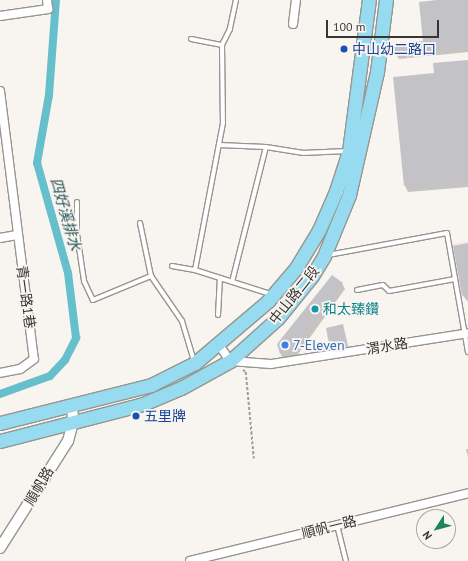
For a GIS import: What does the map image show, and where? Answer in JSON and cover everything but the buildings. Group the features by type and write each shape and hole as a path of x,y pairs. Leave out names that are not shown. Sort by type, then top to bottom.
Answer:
{"main road":[{"name":"中山路二段","path":"0,424 151,385 195,363 219,345 273,295 296,268 319,230 336,191 349,151 368,0"},
{"name":"中山路二段","path":"0,441 144,404 181,388 230,361 278,318 312,276 324,256 350,195 377,72 386,0"}],"street":[{"path":"0,16 48,9 47,0"},
{"path":"293,24 296,0"},
{"name":"青一路1巷","path":"0,96 34,359 20,369 0,373"},
{"path":"0,238 18,235"},
{"name":"渭水路","path":"230,361 271,364 466,334"},
{"path":"219,345 230,361"},
{"name":"順帆路","path":"0,548 68,441 73,422 72,405"},
{"name":"順帆一路","path":"190,561 468,493"}],"lane":[{"path":"195,270 223,123 222,45 230,29 236,0"},
{"path":"191,39 222,45"},
{"path":"219,145 266,147 304,153 349,151"},
{"path":"232,282 266,147"},
{"path":"77,202 77,234 84,281 93,300 151,276"},
{"path":"140,223 151,276 182,321 195,363"},
{"path":"324,256 447,234 468,352"},
{"path":"172,266 195,270 273,295"},
{"path":"218,314 220,278"},
{"path":"356,290 383,285 389,291 455,279"},
{"path":"337,525 346,561"}],"path":[{"path":"230,361 246,372 254,459"}],"shaded area":[{"path":"468,241 468,300 459,295 451,244"}],"waterway":[{"name":"四好溪排水","path":"0,394 50,376 65,360 76,338 68,273 37,163 49,95 56,0"}],"place":[{"name":"中山幼二路口","path":"344,49"},
{"name":"和太臻鑽","path":"315,309"},
{"name":"7-Eleven","path":"285,345"},
{"name":"五里牌","path":"136,416"}]}
